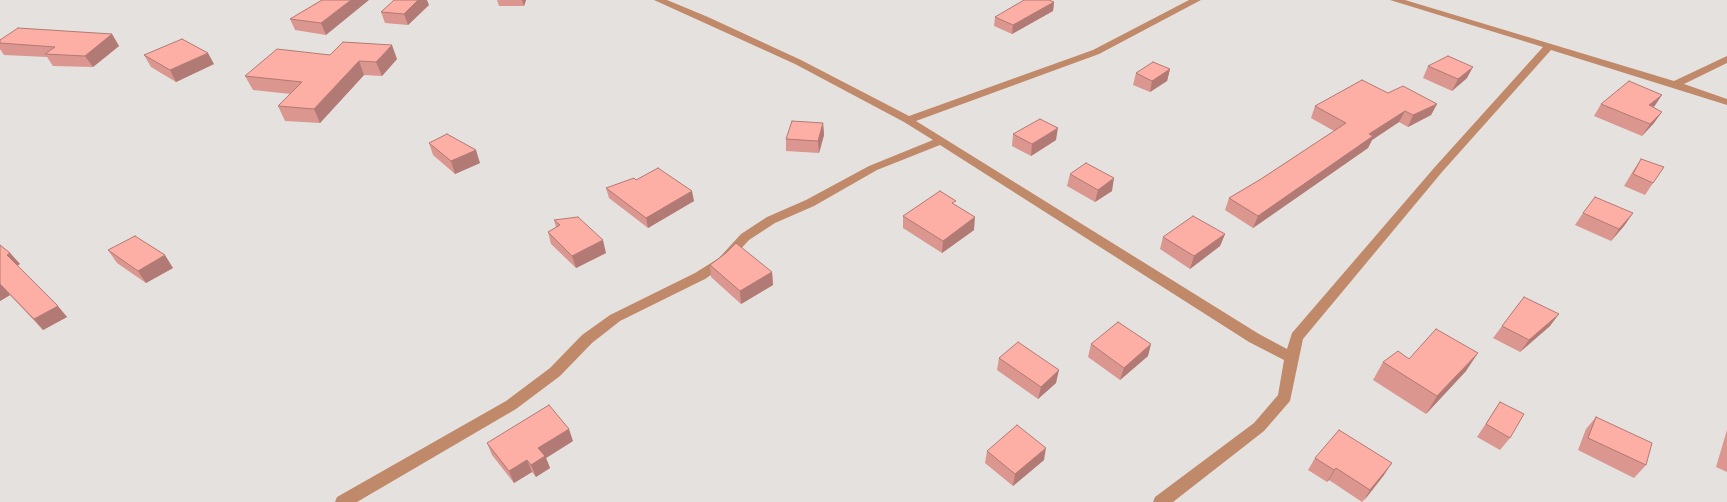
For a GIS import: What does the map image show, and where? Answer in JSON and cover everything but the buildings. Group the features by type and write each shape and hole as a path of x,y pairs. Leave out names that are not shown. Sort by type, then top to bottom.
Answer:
{"street":[{"path":"658,0 705,19 798,62 908,120 1254,338 1291,358"},
{"path":"908,120 1096,52 1196,0"},
{"path":"1396,0 1675,84 1727,102"},
{"path":"1161,502 1259,427 1285,397 1291,358 1297,337 1438,170 1549,46"},
{"path":"1675,84 1727,60"},
{"path":"343,502 511,405 555,372 587,339 615,318 700,276 723,261 745,237 771,220 810,203 873,168 941,141"}]}
